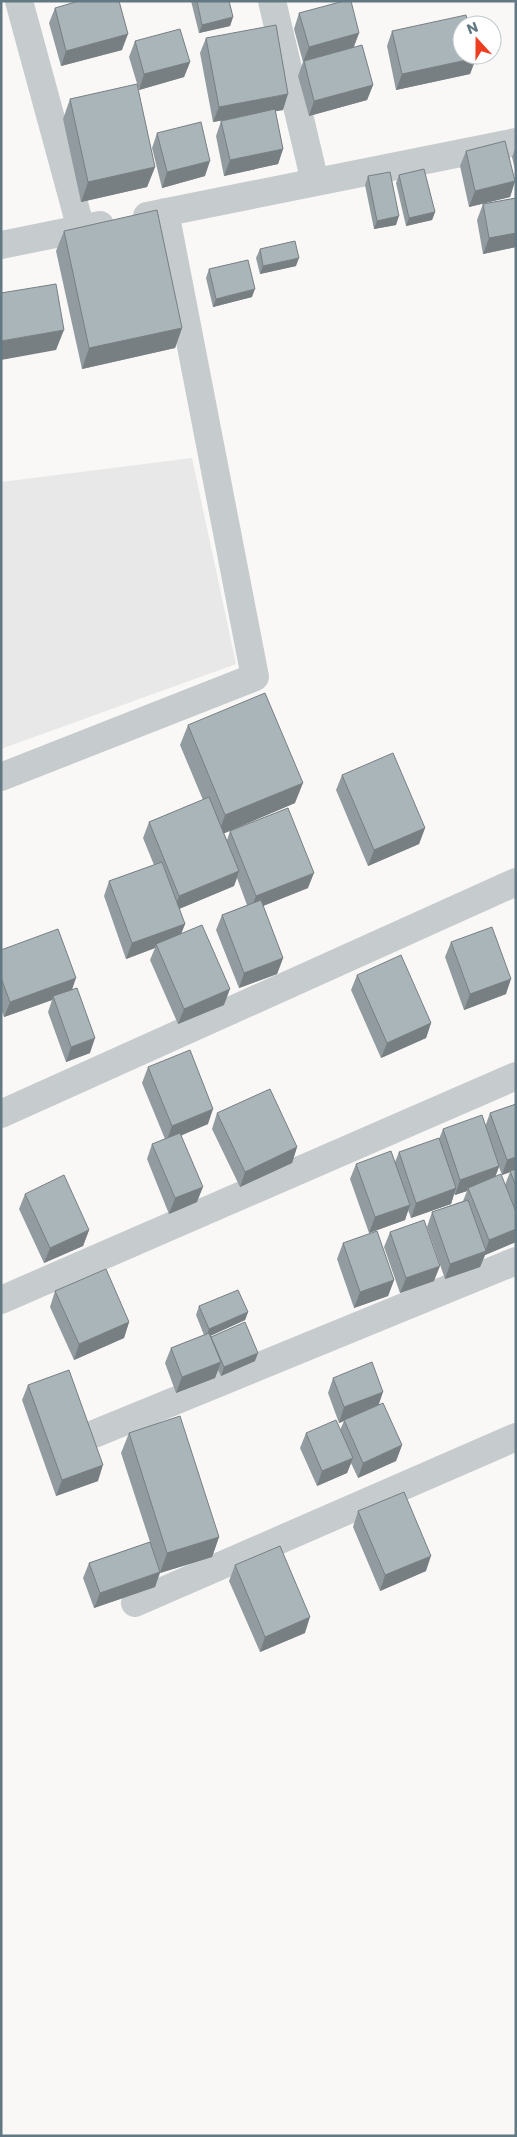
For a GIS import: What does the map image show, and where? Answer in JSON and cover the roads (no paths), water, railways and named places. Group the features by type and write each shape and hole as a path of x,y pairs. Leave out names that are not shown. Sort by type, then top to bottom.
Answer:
{"street":[{"path":"19,1 81,229"},
{"path":"272,1 315,182"},
{"path":"1,245 516,142"},
{"path":"1,777 255,677 165,212"},
{"path":"1,1114 516,882"},
{"path":"1,1300 516,1076"},
{"path":"94,1434 516,1261"},
{"path":"135,1602 516,1437"}]}
